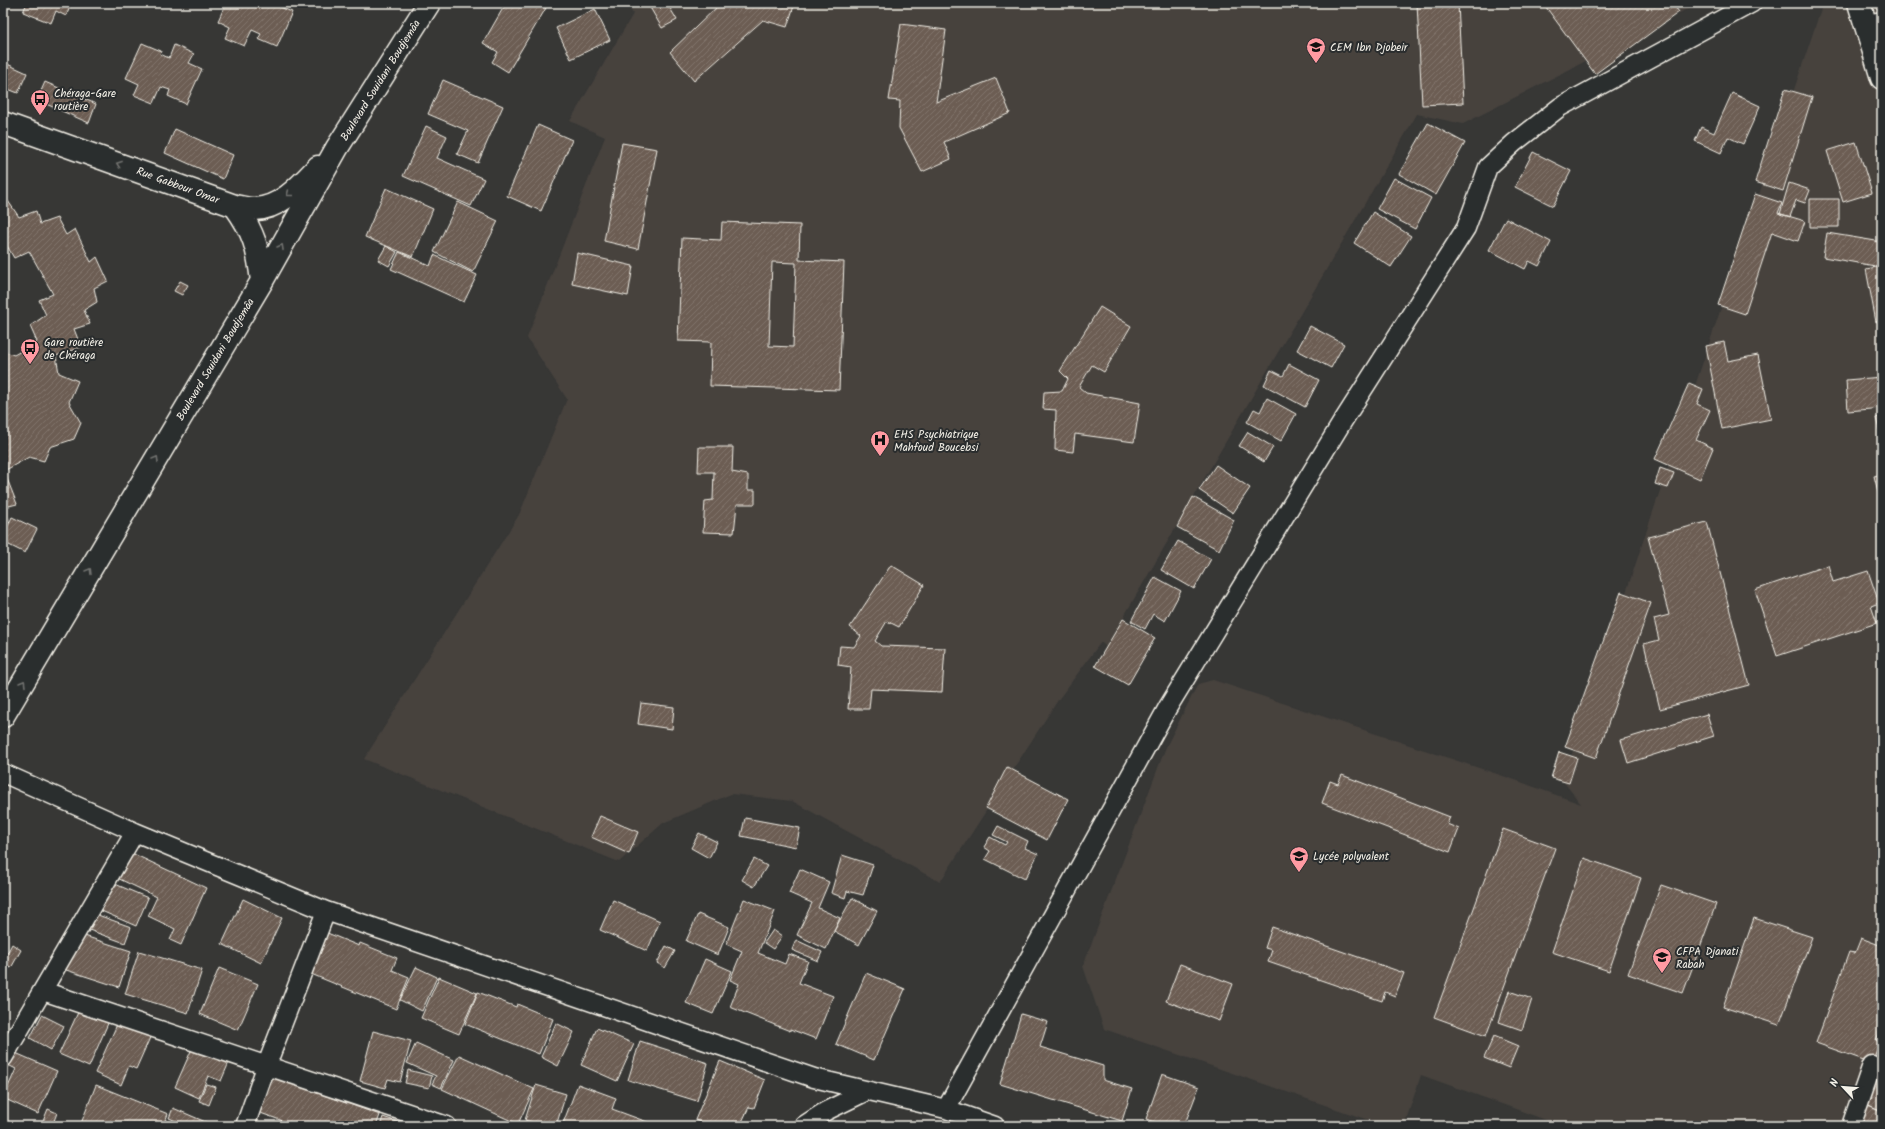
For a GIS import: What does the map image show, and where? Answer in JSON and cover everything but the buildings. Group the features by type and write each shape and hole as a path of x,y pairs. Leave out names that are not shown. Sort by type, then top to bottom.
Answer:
{"main road":[{"name":"Boulevard Souidani Boudjemâa","path":"3,716 262,281 337,148 429,3"},
{"path":"1859,3 1874,22 1882,78"},
{"name":"Rue Gabbour Omar","path":"3,123 235,206 254,209 276,204 302,184 337,148"},
{"path":"235,206 249,225 257,248 262,281"}],"street":[{"path":"946,1110 1168,707 1341,424 1466,228 1488,168 1514,143 1560,107 1752,3"},
{"path":"3,773 134,832 326,911 814,1078 946,1110 995,1126"},
{"path":"3,1058 134,832"},
{"path":"245,1126 326,911"},
{"path":"43,991 266,1067 447,1126"},
{"path":"1851,1126 1872,1064"},
{"path":"803,1126 826,1112 867,1091"}],"shaded area":[{"name":"EHS Psychiatrique Mahfoud Boucebsi","path":"626,3 1699,3 1463,124 1417,114 1106,647 1101,642 1058,700 940,882 792,801 731,794 663,823 619,862 364,759 519,515 567,399 527,338 605,137 570,121 633,14"},
{"path":"1823,3 1882,3 1882,1112 1877,1126 1563,1126 1421,1075 1404,1126 1386,1126 1104,1029 1083,966 1166,747 1198,684 1213,680 1515,780 1581,804 1563,781"}],"place":[{"name":"CEM Ibn Djobeir","path":"1316,64"},
{"name":"Chéraga-Gare routière","path":"40,116"},
{"name":"Gare routière de Chéraga","path":"30,365"},
{"name":"EHS Psychiatrique Mahfoud Boucebsi","path":"880,457"},
{"name":"Lycée polyvalent","path":"1299,873"},
{"name":"CFPA Djanati Rabah","path":"1662,974"}]}
